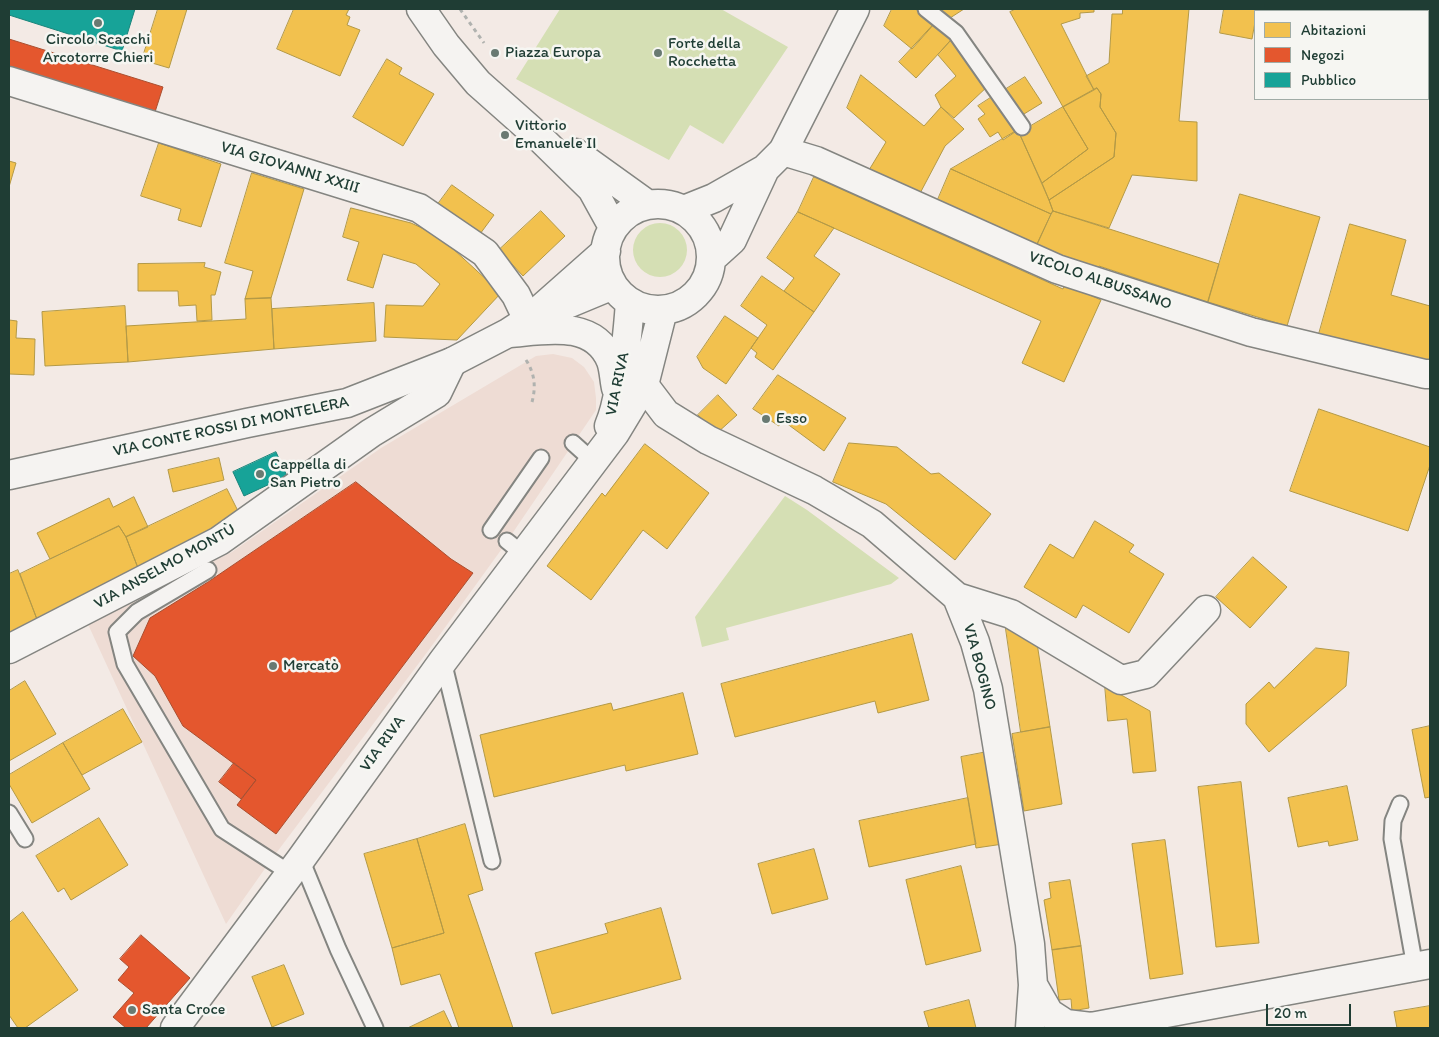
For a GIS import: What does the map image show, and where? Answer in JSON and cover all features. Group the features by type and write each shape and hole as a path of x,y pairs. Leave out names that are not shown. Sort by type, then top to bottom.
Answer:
{"street":[{"path":"421,9 446,45 478,83 540,138 592,189 610,239"},
{"path":"711,259 732,240 855,9"},
{"name":"VIA GIOVANNI XXIII","path":"9,81 419,208 485,253 516,295 520,336"},
{"path":"540,138 566,145 647,204"},
{"path":"684,210 714,198 774,160"},
{"name":"VICOLO ALBUSSANO","path":"774,160 816,161 1057,269 1251,332 1430,374"},
{"path":"647,204 666,204 684,210 699,222 709,239 711,259 704,283 687,302 637,301 605,265 610,239 630,211 647,204"},
{"name":"VIA CONTE ROSSI DI MONTELERA","path":"520,336 610,239"},
{"name":"VIA CONTE ROSSI DI MONTELERA","path":"9,475 247,423 346,404 520,336 637,301"},
{"name":"VIA RIVA","path":"175,1028 296,866 444,661 515,547 593,461 615,433 644,385 637,301"},
{"name":"VIA RIVA","path":"593,461 614,416 637,301"},
{"path":"520,336 556,328 580,332 599,341 611,361 618,395"},
{"name":"VIA ANSELMO MONTÙ","path":"9,649 207,566 219,541 371,433 437,393 452,362"},
{"name":"VIA BOGINO","path":"644,385 666,414 708,440 814,490 872,524 957,597 975,642 988,690 1030,944 1033,985 1030,1028"},
{"path":"957,597 1011,614 1120,680 1146,674 1206,610"},
{"path":"1033,985 1049,1013 1066,1024 1089,1028 1423,966"}],"lane":[{"path":"926,9 956,33 1022,126"},
{"path":"573,443 593,461"},
{"path":"491,530 541,458"},
{"path":"207,566 138,612 117,632 125,664 222,829 296,866 375,1028"},
{"path":"444,661 492,861"},
{"path":"1400,804 1393,822 1392,840 1423,966"},
{"path":"9,813 25,839"}],"path":[{"path":"520,336 535,380 532,402"}],"shaded area":[{"path":"553,354 572,358 584,367 594,382 596,410 501,550 428,651 271,860 226,924 86,620 232,552 381,448 536,356"}],"green space":[{"path":"560,9 721,9 788,47 723,144 690,125 669,160 516,79"},
{"path":"655,223 665,223 675,227 683,235 687,250 683,265 675,273 665,277 655,277 645,273 637,265 633,255 633,245 637,235 645,227"},
{"path":"785,496 899,578 891,584 726,628 729,640 702,647 695,617"}],"building: Abitazioni":[{"path":"158,9 187,9 169,68 142,60"},
{"path":"294,9 349,9 346,15 350,17 347,25 360,30 340,76 277,49"},
{"path":"892,9 919,9 935,23 912,49 884,26"},
{"path":"938,9 964,9 950,18"},
{"path":"1016,9 1094,9 1094,12 1080,13 1080,18 1061,24 1094,90 1063,107 1010,12"},
{"path":"1123,9 1189,9 1179,121 1197,122 1197,181 1132,175 1109,228 1053,211 1049,200 1114,157 1116,133 1100,107 1101,94 1097,88 1094,90 1086,76 1109,63 1112,14 1122,14"},
{"path":"1224,9 1258,9 1254,10 1252,39 1220,33"},
{"path":"935,23 953,38 916,78 899,62"},
{"path":"953,38 989,85 954,118 941,107 935,95 956,76 938,55"},
{"path":"387,59 402,68 399,74 434,94 403,146 353,117"},
{"path":"861,75 924,126 941,107 964,129 945,146 917,199 866,175 886,142 847,108"},
{"path":"1025,77 1042,103 1019,117 1003,91"},
{"path":"1097,88 1101,94 1100,107 1116,133 1114,157 1049,200 1042,183 1088,149 1063,107"},
{"path":"995,95 1018,130 1003,140 998,132 990,137 978,119 985,114 978,106"},
{"path":"1063,107 1088,149 1042,183 1019,133"},
{"path":"1018,130 1049,200 1053,211 1051,214 951,169"},
{"path":"159,143 221,164 201,227 178,220 181,209 141,196"},
{"path":"9,161 16,163 9,187"},
{"path":"951,169 1051,214 1035,249 936,204"},
{"path":"252,173 304,189 271,298 245,299 253,271 225,263"},
{"path":"814,177 1063,289 1065,284 1101,300 1064,382 1022,363 1041,321 798,212"},
{"path":"452,185 494,215 480,234 438,204"},
{"path":"1240,194 1320,217 1287,326 1208,302"},
{"path":"351,208 411,223 439,236 501,293 457,340 384,337 386,305 423,306 440,284 416,264 383,254 373,288 347,280 359,242 343,237"},
{"path":"541,211 565,236 523,276 499,250"},
{"path":"1053,211 1219,264 1208,302 1099,266 1095,276 1033,253"},
{"path":"798,212 834,228 814,256 840,274 814,312 784,291 794,278 767,258"},
{"path":"1350,224 1406,240 1391,295 1430,306 1430,364 1319,334"},
{"path":"205,263 204,267 221,272 215,295 211,295 212,320 197,321 196,305 179,306 178,291 138,291 138,264"},
{"path":"762,276 814,312 773,370 755,357 757,353 751,348 767,325 741,306"},
{"path":"271,298 274,349 128,362 126,326 246,319 245,299"},
{"path":"374,303 376,341 274,349 272,309"},
{"path":"125,306 128,362 45,366 42,312"},
{"path":"725,316 758,338 726,384 703,368 697,357"},
{"path":"9,320 17,321 16,338 35,339 34,375 9,374"},
{"path":"778,375 846,418 824,451 782,420 779,426 753,409"},
{"path":"718,395 737,415 717,433 698,415"},
{"path":"1319,409 1430,447 1430,465 1408,531 1290,491"},
{"path":"849,443 897,447 931,474 939,473 991,514 955,560 886,504 833,482"},
{"path":"645,444 709,493 667,549 643,530 591,600 547,566 602,493 605,496"},
{"path":"219,458 224,480 173,492 168,470"},
{"path":"227,489 239,513 216,530 138,568 126,537"},
{"path":"134,497 148,527 126,537 119,526 50,559 37,533 109,498 113,507"},
{"path":"1095,521 1134,545 1129,552 1164,574 1129,633 1083,605 1076,618 1024,587 1050,544 1073,558"},
{"path":"119,526 126,537 138,568 38,622 20,574"},
{"path":"1253,557 1287,587 1250,628 1216,597"},
{"path":"18,570 38,622 9,635 9,574"},
{"path":"1005,623 1037,643 1050,727 1021,732"},
{"path":"912,634 929,700 878,713 875,701 735,737 721,684"},
{"path":"1316,648 1349,652 1346,686 1269,752 1246,724 1246,704 1269,682 1274,688"},
{"path":"25,681 56,734 9,761 9,691"},
{"path":"1105,686 1150,711 1156,771 1133,773 1127,719 1108,721"},
{"path":"683,693 698,754 626,771 625,765 494,797 480,735 611,703 613,710"},
{"path":"123,709 142,742 82,775 63,743"},
{"path":"1430,726 1430,797 1425,798 1412,730"},
{"path":"1050,727 1062,804 1024,811 1012,734"},
{"path":"63,743 90,789 32,823 9,784 9,775"},
{"path":"987,752 1003,844 976,848 961,757"},
{"path":"1241,782 1259,943 1216,947 1198,787"},
{"path":"1347,786 1358,840 1329,846 1328,841 1298,847 1288,798"},
{"path":"968,798 976,844 869,867 859,821"},
{"path":"99,818 128,865 71,900 64,888 58,892 36,856"},
{"path":"465,824 483,890 468,895 513,1028 459,1028 440,974 401,985 392,948 444,933 417,839"},
{"path":"417,839 444,933 392,948 364,854"},
{"path":"1165,840 1183,974 1150,979 1132,844"},
{"path":"814,849 828,899 772,914 758,864"},
{"path":"961,866 981,951 926,965 906,880"},
{"path":"1070,880 1081,946 1052,950 1044,900 1051,898 1049,883"},
{"path":"661,908 681,979 552,1014 535,953 608,933 605,924"},
{"path":"23,912 78,990 25,1028 18,1028 9,1015 9,923"},
{"path":"1081,946 1089,1008 1072,1011 1071,999 1059,1000 1052,950"},
{"path":"284,965 304,1014 272,1027 252,977"},
{"path":"969,1000 976,1028 929,1028 924,1012"},
{"path":"1430,1006 1430,1028 1397,1028 1394,1012"},
{"path":"444,1011 452,1028 408,1028"}],"building: Negozi":[{"path":"9,39 163,87 155,112 9,66"},
{"name":"Mercatò","path":"356,482 451,559 473,573 276,834 237,805 256,780 183,726 155,676 133,656 150,618 208,582"},
{"path":"234,763 256,780 241,799 219,782"},
{"path":"141,935 190,978 146,1028 126,1028 113,1017 134,993 118,980 129,967 120,959"}],"building: Pubblico":[{"path":"9,9 135,9 122,51 9,15"},
{"name":"Cappella di San Pietro","path":"276,452 287,476 244,496 233,472"}],"place":[{"name":"Circolo Scacchi Arcotorre Chieri","path":"98,23"},
{"name":"Piazza Europa","path":"495,53"},
{"name":"Forte della Rocchetta","path":"658,53"},
{"name":"Vittorio Emanuele II","path":"505,135"},
{"name":"Esso","path":"766,419"},
{"name":"Cappella di San Pietro","path":"260,474"},
{"name":"Mercatò","path":"273,666"},
{"name":"Santa Croce","path":"132,1010"}]}
